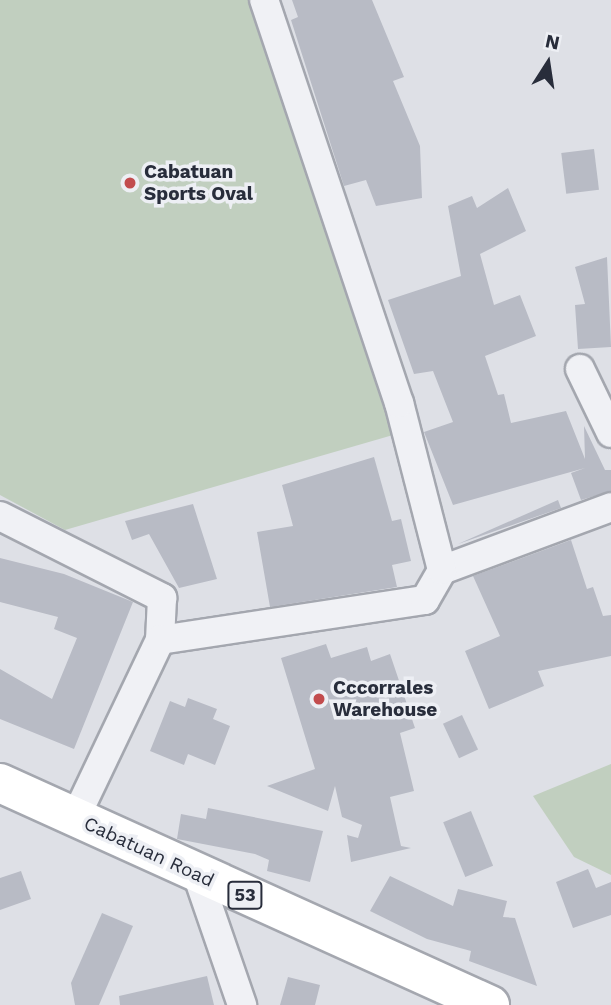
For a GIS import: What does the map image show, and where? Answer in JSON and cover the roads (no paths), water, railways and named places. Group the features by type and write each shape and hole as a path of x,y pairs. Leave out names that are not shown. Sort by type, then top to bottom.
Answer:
{"highway":[{"name":"Cabatuan Road","path":"0,783 490,1005"}],"street":[{"path":"264,0 399,403 442,570"},
{"path":"580,369 611,433"},
{"path":"160,640 425,600 442,570 611,507"},
{"path":"0,516 155,591 164,612 160,640 75,818"},
{"path":"197,874 242,1005"}],"place":[{"name":"Cabatuan Sports Oval","path":"130,183"},
{"name":"Cccorrales Warehouse","path":"319,699"}]}
